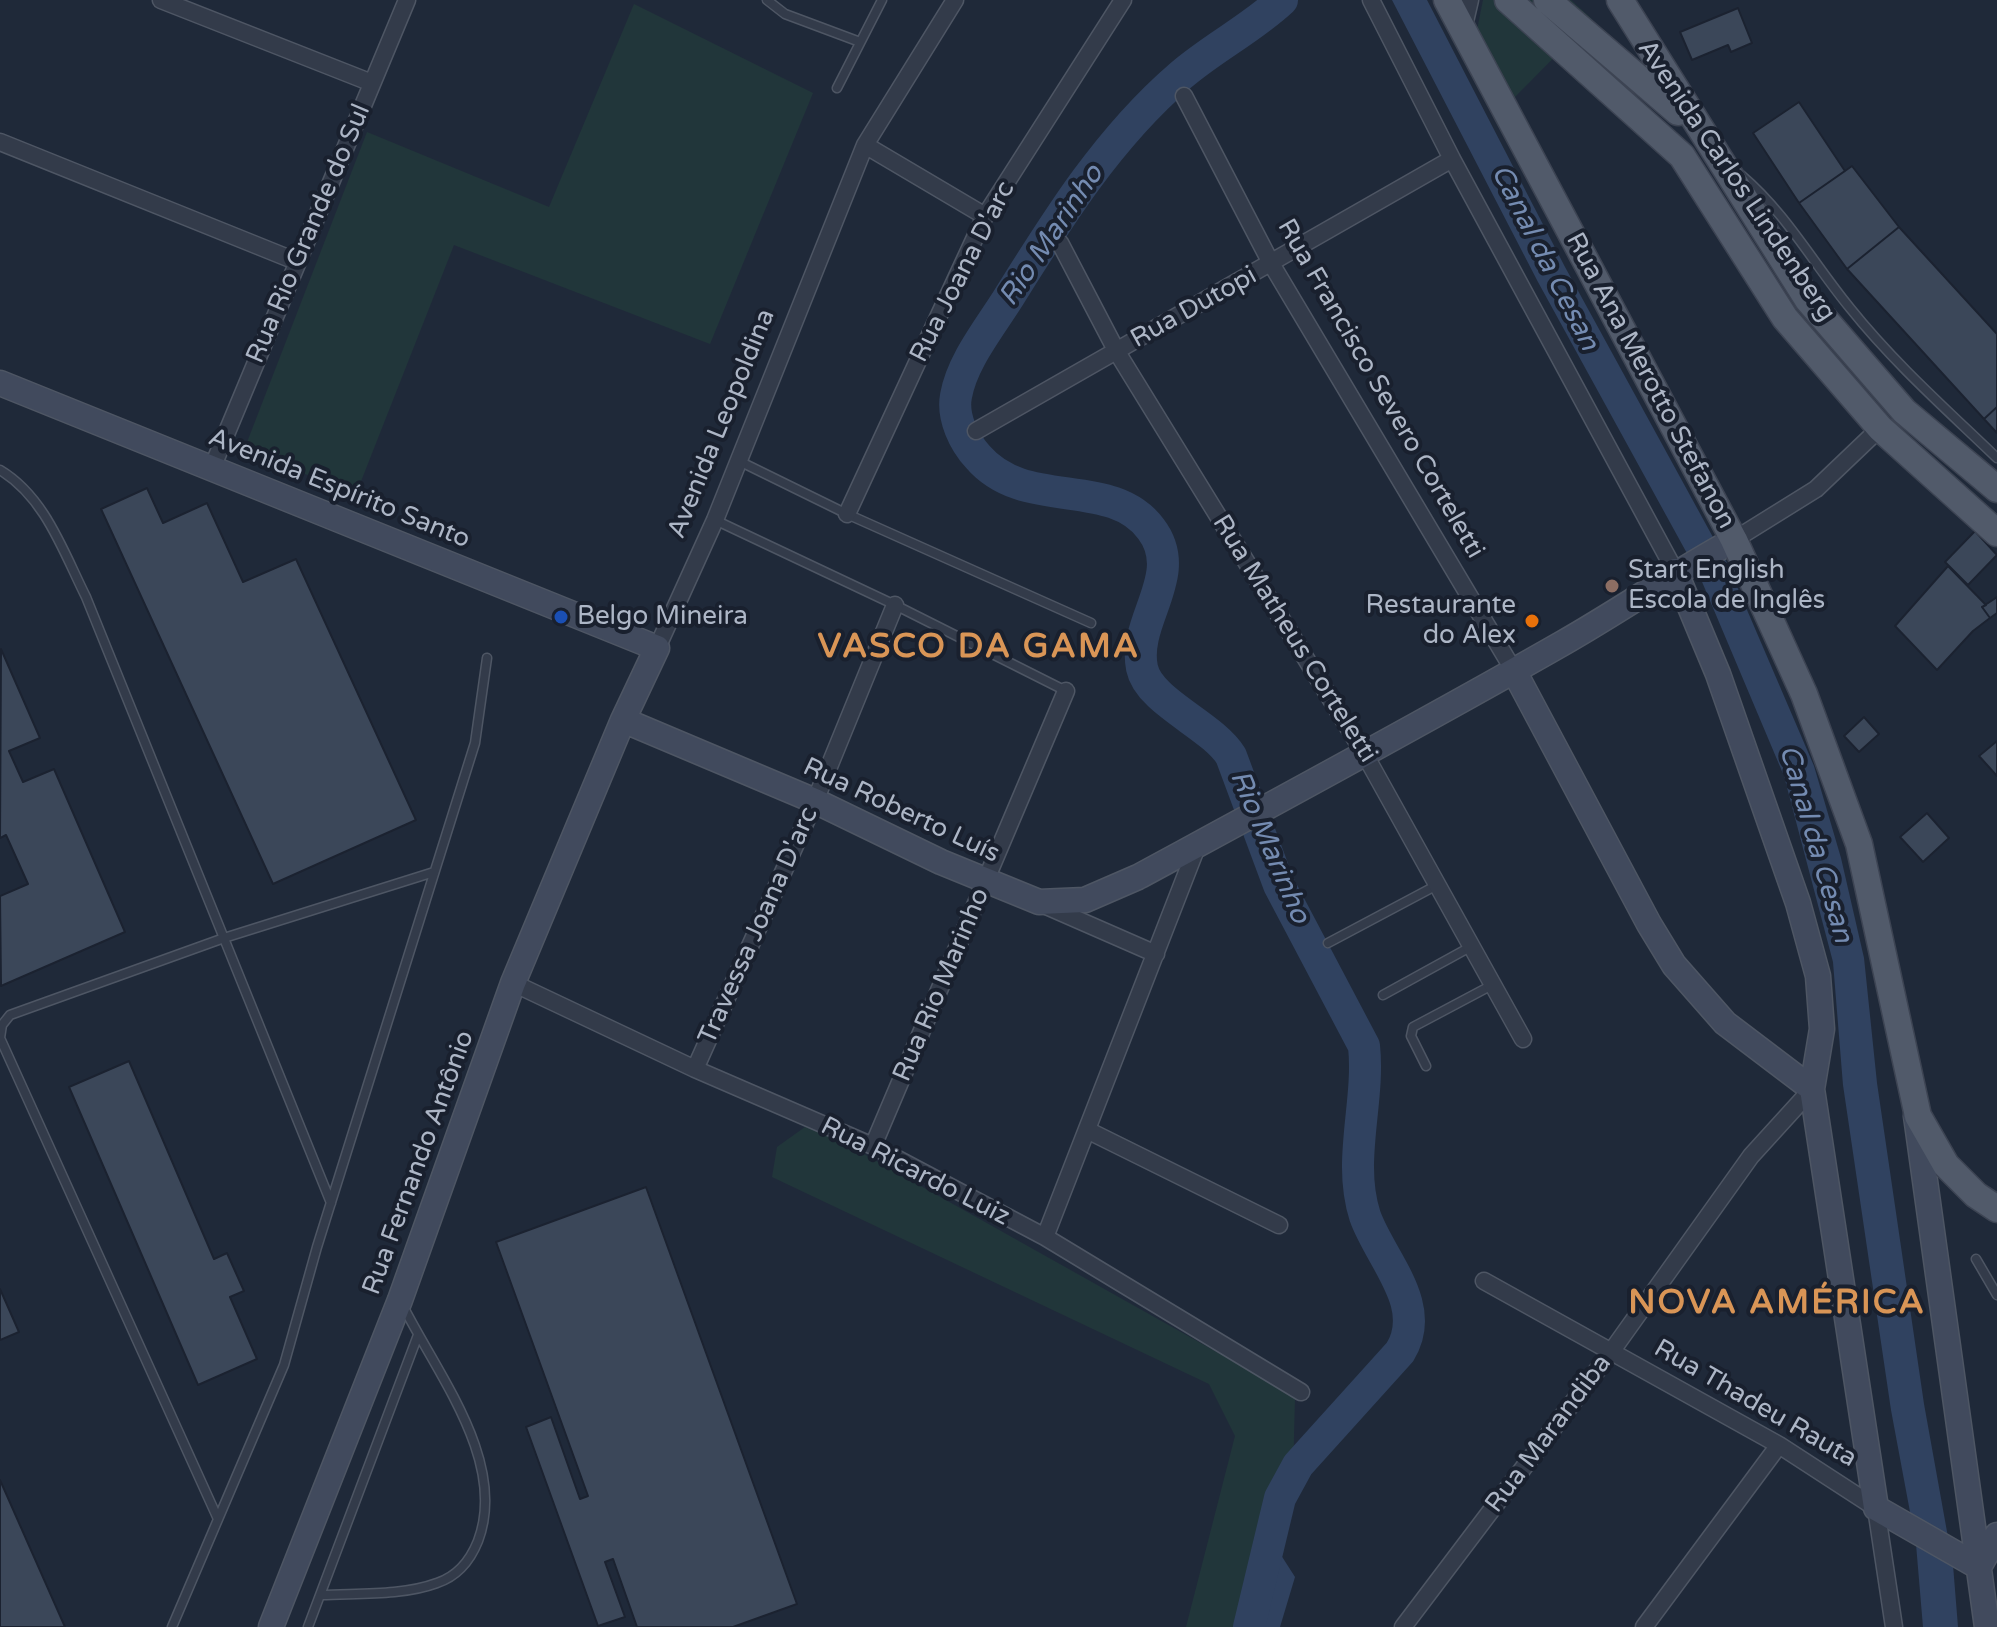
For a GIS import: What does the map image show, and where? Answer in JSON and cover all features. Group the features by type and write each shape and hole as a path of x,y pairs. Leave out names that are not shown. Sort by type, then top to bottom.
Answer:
{"main road":[{"name":"Rua Ana Merotto Stefanon","path":"1447,0 1804,694 1859,844 1914,1102 1930,1142 1946,1165 1965,1186 1997,1209"},
{"name":"Avenida Carlos Lindenberg","path":"1508,0 1682,156 1785,318 1880,428 1997,533"},
{"path":"1547,0 1693,124 1719,155"},
{"name":"Avenida Carlos Lindenberg","path":"1620,0 1808,300 1904,411 1997,489"}],"street":[{"path":"161,0 372,83"},
{"name":"Rua Rio Grande do Sul","path":"212,468 407,0"},
{"name":"Avenida Leopoldina","path":"623,720 715,520 865,145 955,0"},
{"name":"Rua Joana D'arc","path":"847,514 985,216 1123,0"},
{"path":"1371,0 1452,159 1683,567 1798,903 1818,976 1820,1048 1812,1089 1894,1627"},
{"path":"1463,30 1470,0"},
{"name":"Rua Francisco Severo Corteletti","path":"1184,96 1272,265 1514,671 1674,965 1725,1023 1812,1089"},
{"path":"0,142 298,262"},
{"path":"865,145 985,216"},
{"name":"Rua Dutopi","path":"976,431 1272,265 1452,159"},
{"name":"Rua Matheus Corteletti","path":"1060,243 1117,352 1364,753 1440,884 1523,1039"},
{"name":"Avenida Espírito Santo","path":"0,383 657,648"},
{"path":"1039,902 1085,900 1105,894 1514,671 1816,489 1880,428"},
{"name":"Travessa Joana D'arc","path":"695,1069 815,801 895,605"},
{"name":"Rua Rio Marinho","path":"873,1146 1066,691"},
{"name":"Rua Roberto Luís","path":"623,720 815,801 987,881 1156,954"},
{"name":"Rua Fernando Antônio","path":"271,1627 400,1300 513,983 623,720"},
{"path":"1045,1237 1198,844"},
{"name":"Rua Ricardo Luiz","path":"513,983 695,1069 873,1146 1045,1237 1301,1392"},
{"path":"1783,1067 1802,1060 1820,1048"},
{"name":"Rua Marandiba","path":"1403,1627 1611,1352 1751,1156 1812,1089"},
{"path":"1914,1102 1988,1572 1987,1627"},
{"path":"1087,1130 1279,1225"},
{"name":"Rua Thadeu Rauta","path":"1484,1281 1779,1445 1876,1508 1988,1572"},
{"path":"1644,1627 1779,1445"},
{"path":"1988,1572 1997,1535"}],"lane":[{"path":"767,0 785,14 860,42"},
{"path":"837,88 882,0"},
{"path":"1719,155 1781,212 1848,306 1907,374 1997,458"},
{"path":"738,461 847,514 1091,623"},
{"path":"0,470 16,479 42,509 86,597 331,1203"},
{"path":"715,520 895,605 1066,691"},
{"path":"172,1627 284,1365 331,1203 475,743 487,658"},
{"path":"218,1519 0,1038 1,1023 10,1015 224,938 434,872"},
{"path":"1328,943 1440,884"},
{"path":"1383,995 1473,946"},
{"path":"1426,1066 1411,1036 1413,1027 1494,984"},
{"path":"1976,1259 1997,1295"},
{"path":"321,1595 420,1588 452,1577 474,1550 487,1516 486,1482 478,1451 400,1300"},
{"path":"308,1627 418,1335"}],"green space":[{"path":"1483,0 1571,0 1592,19 1513,99 1477,30"},
{"path":"634,4 813,93 710,344 454,245 356,494 244,450 367,132 549,207"},
{"path":"805,1127 821,1130 1295,1396 1293,1476 1243,1627 1186,1627 1235,1436 1209,1384 772,1177 777,1147"}],"water":[{"name":"Canal da Cesan","path":"1392,0 1427,0 1565,267 1726,561 1814,766 1841,858 1864,958 1877,1083 1924,1404 1953,1565 1958,1627 1923,1627 1916,1544 1891,1410 1843,1085 1833,962 1784,776 1700,577 1538,282"},
{"path":"1279,1552 1295,1577 1280,1627 1243,1627 1265,1556"}],"building":[{"path":"1738,8 1752,43 1731,52 1728,45 1692,60 1680,32"},
{"path":"1799,102 1845,171 1799,203 1753,133"},
{"path":"1852,166 1899,227 1847,269 1799,203"},
{"path":"1899,227 1997,334 1997,407 1984,419 1847,269"},
{"path":"1997,407 1997,433 1984,419"},
{"path":"147,488 163,523 207,503 243,582 296,559 416,820 273,884 101,509"},
{"path":"1975,531 1997,555 1968,585 1945,562"},
{"path":"1948,566 1986,605 1982,607 1990,618 1973,631 1937,670 1895,626"},
{"path":"1997,597 1997,613 1990,618 1982,607"},
{"path":"1,649 40,738 9,751 23,782 54,769 125,932 1,986 0,896 28,884 6,835 0,838"},
{"path":"1864,717 1879,734 1859,752 1844,736"},
{"path":"1997,741 1997,776 1979,756"},
{"path":"1927,813 1949,838 1923,862 1900,837"},
{"path":"129,1061 214,1259 227,1253 244,1291 230,1297 257,1359 198,1385 69,1087"},
{"path":"646,1187 797,1604 733,1627 637,1627 613,1559 605,1562 625,1617 598,1626 526,1427 551,1417 580,1499 588,1496 496,1242"},
{"path":"0,1289 19,1332 0,1340"},
{"path":"0,1480 65,1627 0,1627"}],"waterway":[{"name":"Rio Marinho","path":"1249,1627 1280,1498 1298,1465 1400,1352 1407,1334 1409,1317 1406,1300 1372,1232 1360,1195 1358,1153 1364,1046 1279,885 1231,756 1210,734 1156,692 1142,668 1144,632 1161,581 1163,563 1160,546 1151,529 1134,513 1114,503 1043,490 997,474 968,444 960,429 955,404 959,383 977,346 1064,211 1106,153 1180,76 1282,0"}],"place":[{"name":"Start English Escola de Inglês","path":"1612,586"},
{"name":"Belgo Mineira","path":"561,617"},
{"name":"Restaurante do Alex","path":"1532,621"}],"district":[{"name":"VASCO DA GAMA","path":"979,648"},
{"name":"NOVA AMÉRICA","path":"1777,1304"}]}
